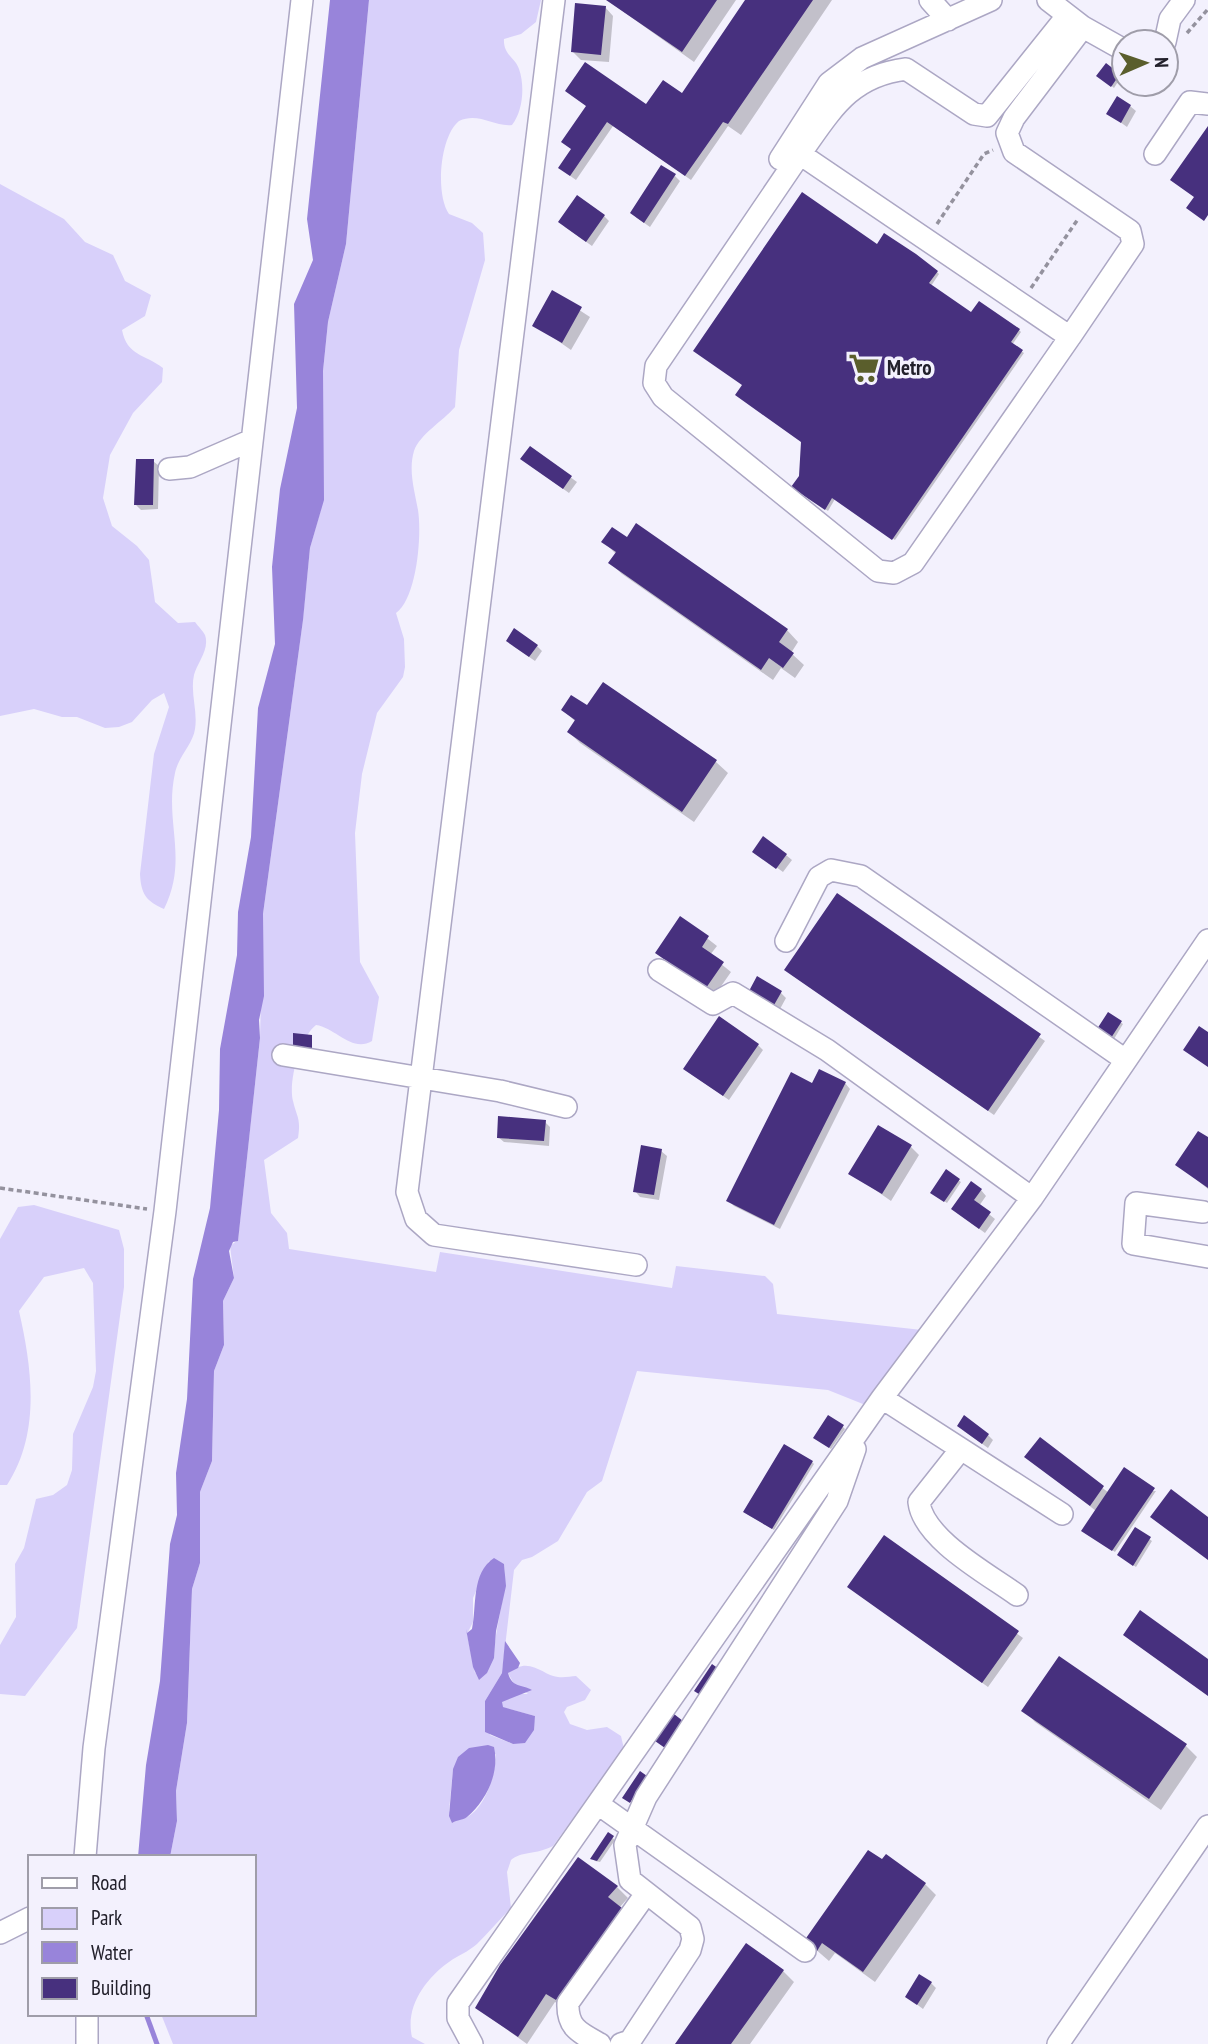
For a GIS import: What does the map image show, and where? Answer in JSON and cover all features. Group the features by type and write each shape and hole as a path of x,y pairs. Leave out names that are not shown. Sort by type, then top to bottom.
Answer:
{"lane":[{"path":"85,1855 94,1748 165,1211 302,0"},
{"path":"554,0 407,1192 416,1219 435,1235 636,1265"},
{"path":"930,0 948,19"},
{"path":"736,251 744,213 830,83 862,58 991,0"},
{"path":"1048,0 1075,22 1110,42"},
{"path":"1168,28 1170,19 1184,0"},
{"path":"1075,22 1007,133 1014,152 1130,232 1133,244 912,563 894,573 877,571 663,397 654,383 656,366 840,98 856,85 883,72 906,69 974,114 987,116 1075,22"},
{"path":"1155,154 1189,102 1208,104"},
{"path":"800,154 1070,337"},
{"path":"169,469 190,467 252,440"},
{"path":"786,942 819,877 831,870 861,876 1125,1059"},
{"path":"472,2044 458,2018 458,2003 882,1398 1032,1198 1208,940"},
{"path":"659,970 713,1004 733,993 827,1050 1032,1198"},
{"path":"283,1055 499,1091 566,1107"},
{"path":"1203,1212 1136,1203 1133,1244 1208,1257"},
{"path":"882,1398 1062,1514"},
{"path":"621,2044 630,2041 690,1950 693,1939 690,1927 645,1895 630,1880 625,1845 646,1797 836,1501 854,1455 855,1436"},
{"path":"961,1449 919,1502 920,1514 936,1536 1017,1595"},
{"path":"598,1804 805,1951"},
{"path":"1058,2044 1208,1826"},
{"path":"600,2044 575,2031 567,2017 568,2003 645,1895"},
{"path":"0,1933 28,1919"},
{"path":"87,2016 87,2044"}],"path":[{"path":"1021,304 1089,203"},
{"path":"0,1188 165,1211"}],"green space":[{"path":"369,0 541,0 536,22 521,34 504,39 505,49 519,69 522,83 521,106 516,119 512,125 473,118 459,121 447,139 444,152 441,180 445,205 449,214 472,223 483,233 485,260 459,350 455,407 426,433 417,445 412,459 419,521 418,550 409,594 396,613 404,639 405,667 403,677 377,713 362,774 355,833 360,962 379,997 372,1041 365,1044 351,1042 316,1025 310,1031 300,1049 292,1083 293,1101 299,1122 298,1138 264,1160 271,1213 287,1233 289,1249 436,1272 440,1252 672,1288 676,1266 765,1276 773,1284 777,1314 922,1330 868,1406 828,1390 637,1371 602,1481 587,1492 558,1541 522,1560 514,1570 502,1673 485,1701 490,1735 513,1744 534,1722 535,1716 502,1707 502,1701 517,1694 528,1694 514,1684 508,1673 516,1668 530,1666 552,1676 576,1676 591,1690 585,1700 567,1707 564,1712 570,1724 587,1730 607,1727 621,1736 624,1749 553,1846 519,1855 511,1860 507,1872 511,1908 477,1944 440,1969 425,1985 414,2005 411,2026 412,2037 425,2044 173,2044 162,2016 256,2016 256,1855 170,1855 177,1821 176,1791 187,1723 192,1589 200,1563 200,1492 212,1461 214,1371 224,1345 223,1301 234,1278 230,1246 238,1240 260,1038 263,914 302,627 310,548 321,509 323,371 328,322 346,244","holes":["489,1561 504,1564 504,1587 494,1658 475,1673 467,1634 473,1622 473,1598","496,1754 493,1774 480,1805 465,1818 456,1820 449,1811 453,1769"]},
{"path":"0,184 64,219 85,242 113,255 125,281 151,295 145,316 122,330 124,339 132,350 163,368 162,382 133,413 110,455 103,498 112,526 137,546 149,560 155,602 178,623 195,622 206,640 205,651 193,682 195,729 179,761 172,791 175,873 164,909 146,896 140,874 154,754 169,707 164,693 152,700 132,722 119,727 105,728 77,717 62,717 34,709 0,716"},
{"path":"34,1205 119,1230 124,1249 124,1287 77,1628 25,1696 0,1694 0,1645 16,1617 15,1564 24,1548 36,1499 53,1495 67,1485 72,1470 73,1434 93,1387 96,1371 93,1283 84,1268 44,1277 19,1311 30,1377 29,1422 18,1465 7,1485 0,1485 0,1239 18,1207"}],"water":[{"path":"330,0 369,0 346,244 328,322 323,371 324,500 310,548 303,620 263,914 264,996 259,1020 260,1038 238,1241 233,1242 229,1251 234,1278 223,1301 224,1345 214,1371 212,1461 200,1492 200,1563 192,1589 187,1723 176,1791 177,1821 170,1855 138,1855 146,1765 160,1681 170,1544 177,1515 176,1473 187,1399 193,1279 210,1208 219,1110 220,1049 237,955 238,912 251,837 258,708 275,644 272,567 280,489 297,408 294,304 313,260 307,219"},
{"path":"494,1558 504,1564 506,1586 496,1631 494,1658 487,1673 479,1680 473,1667 466,1629 467,1633 472,1629 478,1581 487,1564"},
{"path":"505,1641 520,1663 518,1668 508,1673 510,1678 532,1690 502,1702 503,1707 535,1716 534,1730 525,1743 513,1744 485,1732 485,1701 502,1673"},
{"path":"488,1745 494,1747 495,1757 490,1786 474,1810 465,1818 452,1823 449,1816 453,1769 458,1757 469,1748"}],"building":[{"path":"606,0 717,0 682,52"},
{"path":"745,0 813,0 728,124 723,122 685,176 607,122 570,176 558,168 571,149 561,142 586,106 565,91 585,62 646,104 663,80 682,93"},
{"path":"575,3 606,6 601,55 571,52"},
{"path":"1106,63 1110,66 1110,86 1096,76"},
{"path":"1116,98 1131,105 1121,123 1106,114"},
{"path":"1208,126 1208,215 1204,221 1186,208 1194,197 1170,180"},
{"path":"661,165 676,174 644,223 630,213"},
{"name":"Metro","path":"802,192 877,244 884,233 916,254 938,271 929,283 971,312 979,301 1020,329 1011,342 1023,350 892,540 832,498 825,510 791,487 799,476 801,442 735,395 742,385 693,351"},
{"path":"577,195 605,215 586,242 558,222"},
{"path":"552,290 582,307 562,343 532,326"},
{"path":"530,446 572,476 563,489 520,459"},
{"path":"136,459 154,459 153,505 134,505"},
{"path":"636,523 788,629 779,642 794,653 783,668 769,658 761,670 608,563 616,552 601,542 612,527 627,537"},
{"path":"514,628 538,645 529,657 506,641"},
{"path":"603,682 717,760 682,812 567,732 575,720 561,710 571,695 587,705"},
{"path":"763,836 787,854 776,869 752,852"},
{"path":"837,893 1041,1034 988,1111 784,970"},
{"path":"680,916 709,936 702,947 724,962 706,988 655,953"},
{"path":"757,976 782,991 774,1005 749,991"},
{"path":"1108,1012 1122,1021 1111,1038 1097,1029"},
{"path":"719,1016 759,1044 723,1096 683,1069"},
{"path":"1199,1026 1208,1032 1208,1067 1183,1050"},
{"path":"293,1033 312,1035 312,1050 293,1049"},
{"path":"819,1069 846,1082 774,1225 726,1201 791,1072 812,1083"},
{"path":"498,1116 546,1120 544,1141 497,1138"},
{"path":"878,1125 912,1145 882,1194 848,1174"},
{"path":"1198,1131 1208,1137 1208,1188 1175,1165"},
{"path":"641,1145 662,1149 654,1195 633,1192"},
{"path":"946,1169 960,1179 944,1202 930,1193"},
{"path":"971,1181 982,1189 974,1200 991,1212 979,1229 951,1209"},
{"path":"828,1415 844,1425 829,1448 813,1438"},
{"path":"964,1415 989,1434 982,1444 957,1426"},
{"path":"1040,1437 1104,1486 1090,1506 1024,1457"},
{"path":"784,1444 813,1461 772,1529 743,1512"},
{"path":"1124,1467 1155,1488 1112,1551 1081,1531"},
{"path":"1171,1489 1208,1517 1208,1560 1150,1517"},
{"path":"1135,1527 1151,1537 1133,1566 1117,1555"},
{"path":"884,1535 1019,1631 982,1683 847,1587"},
{"path":"1140,1610 1208,1659 1208,1696 1123,1635"},
{"path":"1059,1656 1187,1744 1149,1799 1021,1711"},
{"path":"712,1664 719,1669 702,1696 694,1691"},
{"path":"674,1714 683,1721 665,1748 655,1741"},
{"path":"640,1771 647,1776 630,1803 622,1798"},
{"path":"608,1832 614,1836 597,1861 590,1859"},
{"path":"868,1850 882,1859 886,1854 926,1883 863,1972 822,1943 817,1951 804,1941"},
{"path":"578,1857 618,1886 608,1897 622,1908 556,2000 546,1994 518,2037 475,2008 500,1965"},
{"path":"746,1943 784,1970 731,2044 675,2044"},
{"path":"919,1974 932,1982 917,2005 905,1997"}],"waterway":[{"path":"147,2016 157,2044"}],"place":[{"name":"Metro","path":"864,368"}]}
